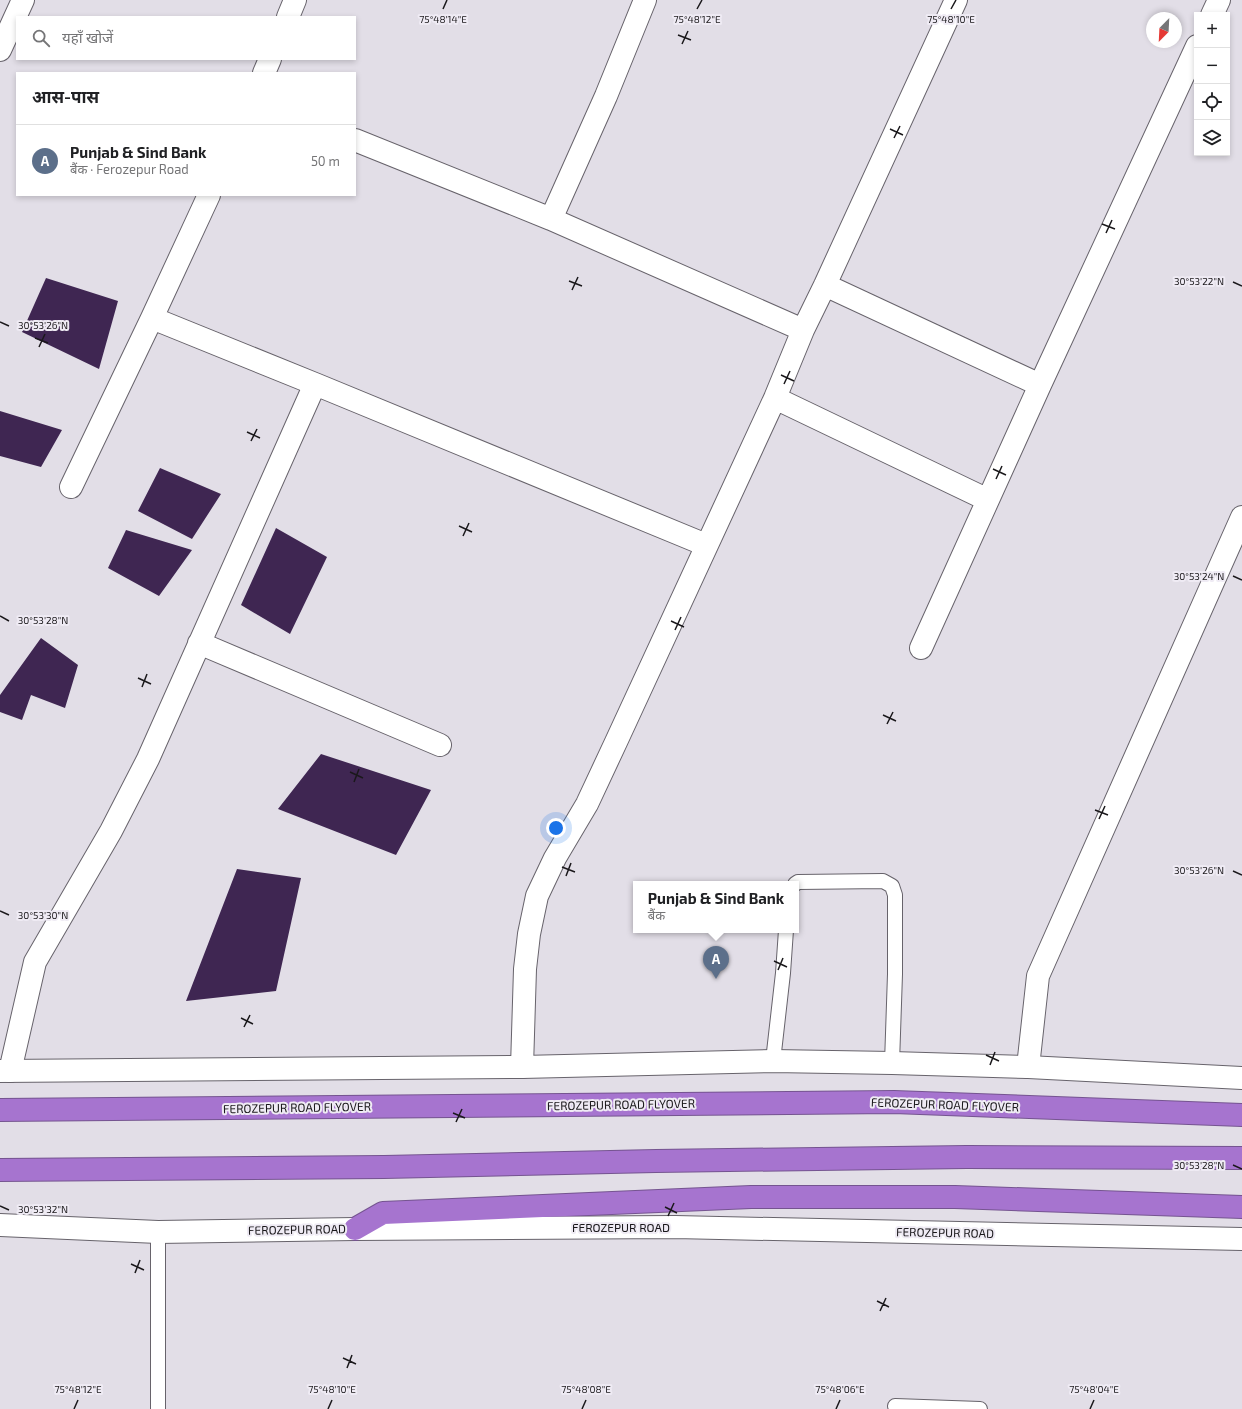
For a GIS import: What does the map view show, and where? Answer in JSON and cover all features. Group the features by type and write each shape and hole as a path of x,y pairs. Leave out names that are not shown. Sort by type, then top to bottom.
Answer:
{"highway":[{"name":"FEROZEPUR ROAD FLYOVER","path":"0,1110 894,1102 1242,1115"},
{"path":"0,1170 391,1167 656,1160 967,1157 1242,1158"},
{"path":"355,1229 383,1212 751,1197 955,1197 1242,1207"}],"street":[{"path":"0,50 23,0"},
{"path":"288,16 295,0"},
{"path":"551,219 606,96 645,0"},
{"path":"522,1067 525,969 529,934 537,896 555,858 587,804 775,398 803,330 956,0"},
{"path":"1213,12 1218,0"},
{"path":"921,648 1040,385 1196,48"},
{"path":"264,72 270,60"},
{"path":"356,140 551,219 803,330"},
{"path":"71,488 209,196"},
{"path":"825,285 1040,385"},
{"path":"152,318 706,545"},
{"path":"315,384 148,759 121,812 35,962 5,1071 522,1067 773,1061 1028,1067 1242,1078"},
{"path":"775,398 988,500"},
{"path":"1028,1067 1038,976 1242,517"},
{"path":"200,643 440,744"},
{"name":"FEROZEPUR ROAD","path":"0,1225 158,1232 355,1229 675,1228 1242,1239"}],"lane":[{"path":"799,882 883,881 892,886 895,895 892,1063"},
{"path":"773,1061 784,973 786,933"},
{"path":"158,1232 158,1409"},
{"path":"895,1406 980,1409"}],"building":[{"path":"46,278 118,301 99,369 22,332"},
{"path":"0,411 62,430 41,467 0,456"},
{"path":"160,468 221,494 192,539 138,511"},
{"path":"276,528 327,557 290,634 241,605"},
{"path":"126,530 192,550 159,596 108,568"},
{"path":"41,638 78,665 65,708 31,695 22,720 0,712 0,695"},
{"path":"321,754 431,790 396,855 278,809"},
{"path":"237,869 301,878 276,991 186,1001"}],"place":[{"name":"Punjab & Sind Bank","path":"716,979"}]}
